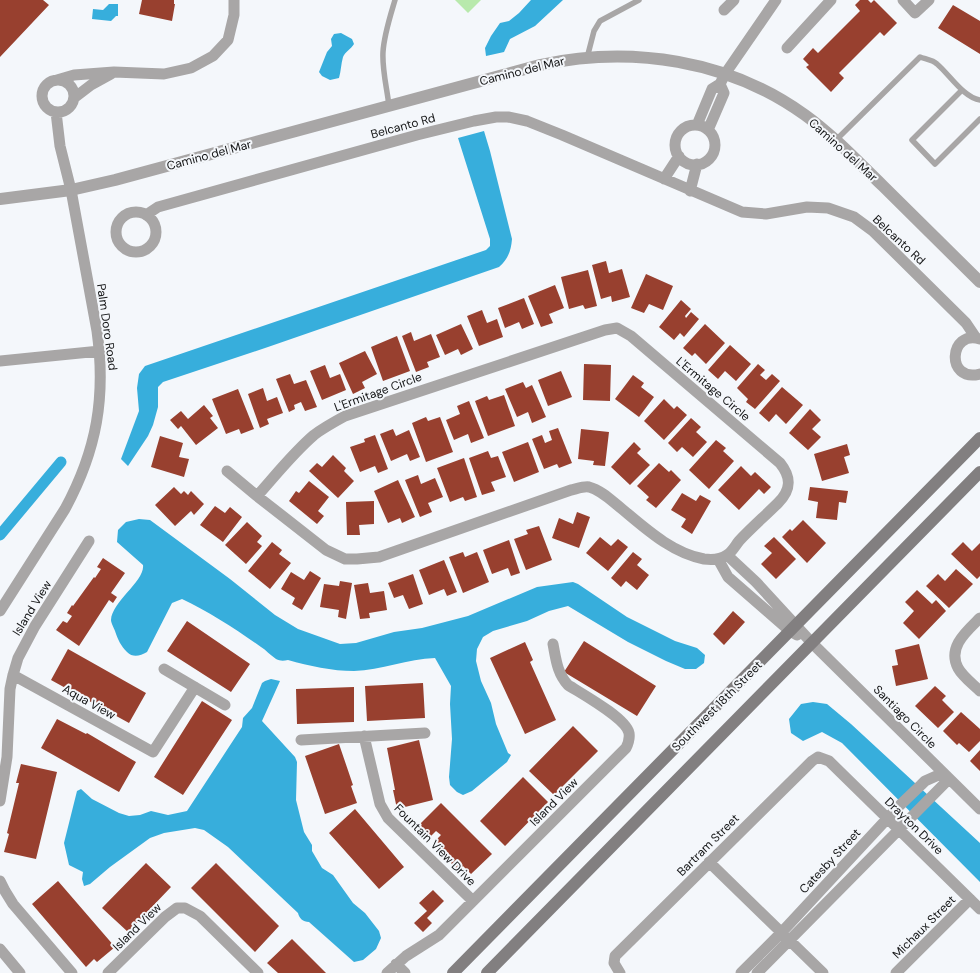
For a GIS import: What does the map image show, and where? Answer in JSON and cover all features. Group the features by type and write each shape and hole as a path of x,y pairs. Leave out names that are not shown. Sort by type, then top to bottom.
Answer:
{"main road":[{"name":"Southwest 18th Street","path":"453,973 980,438"},
{"name":"Southwest 18th Street","path":"487,973 980,472"}],"street":[{"path":"114,72 91,85 74,98 66,110 56,112 47,107 42,98 45,88 52,81 74,75 114,72 164,74 191,68 213,56 228,40 234,15 234,0"},
{"path":"724,10 734,0"},
{"path":"697,125 712,88 722,79 776,0"},
{"path":"787,48 831,0"},
{"path":"903,0 915,13 929,0"},
{"name":"Camino del Mar","path":"0,199 71,190 115,180 540,65 572,59 604,56 636,56 690,64 722,79 758,88 804,115 836,140 980,282"},
{"path":"708,130 724,93 722,79"},
{"path":"57,80 62,80 70,86 74,98"},
{"name":"Palm Doro Road","path":"0,612 65,509 74,492 85,466 94,438 99,408 101,379 100,351 71,190 60,146 56,112"},
{"name":"Belcanto Rd","path":"146,215 158,207 417,135 474,121 496,117 508,117 527,121 742,212 766,214 807,207 828,208 854,217 873,231 966,323 978,338"},
{"path":"690,125 697,125 708,130 714,141 713,153 709,159 697,164 684,162 676,151 675,145 679,132 690,125"},
{"path":"664,179 679,156"},
{"path":"690,191 697,164"},
{"name":"L'Ermitage Circle","path":"257,496 300,448 313,436 328,425 345,416 605,330 617,328 630,336 780,463 786,470 789,485 785,496 723,557"},
{"name":"Belcanto Rd","path":"978,338 964,340 956,350 955,362 962,372 973,376 980,374"},
{"path":"0,361 100,351"},
{"path":"227,471 326,550 345,559 379,557 571,490 588,487 597,490 654,536 666,543 694,557 713,560 723,557"},
{"name":"Island View","path":"0,801 4,742 13,675 22,649 89,541"},
{"path":"723,557 756,582 793,628"},
{"path":"723,557 728,577 812,643"},
{"path":"980,618 961,637 957,644 955,660 958,668 980,691"},
{"name":"Santiago Circle","path":"812,643 980,809"},
{"name":"Island View","path":"387,973 406,956 439,935 626,748 629,741 629,733 625,726 613,714 568,685 563,679 556,664 553,644"},
{"path":"164,669 225,705"},
{"name":"Aqua View","path":"13,675 153,752 195,687"},
{"path":"301,740 425,733"},
{"name":"Fountain View Drive","path":"364,736 380,804 388,818 473,901"},
{"name":"Bartram Street","path":"620,973 614,963 615,956 812,761 818,757 829,761"},
{"name":"Drayton Drive","path":"829,761 980,909"},
{"name":"Catesby Street","path":"757,973 785,936 898,807 925,781 946,776"},
{"name":"Catesby Street","path":"741,973 785,936 898,830 932,796 946,776"},
{"path":"709,862 823,973"},
{"path":"0,881 13,904 72,973"},
{"name":"Michaux Street","path":"896,973 970,899"},
{"name":"Island View","path":"108,973 165,916 177,908 185,908 200,916 258,973"},
{"path":"0,949 20,973"},
{"path":"396,964 405,973"}],"lane":[{"path":"389,106 383,53 385,37 394,0"},
{"path":"587,58 594,31 600,21 639,0"},
{"path":"836,140 920,57 936,63 962,90 976,100 980,100"},
{"path":"962,90 912,140 935,164 980,119"}],"green space":[{"path":"455,0 481,0 468,13"}],"water":[{"path":"531,0 563,0 535,26 510,39 504,52 486,56 485,48 500,23 509,21"},
{"path":"109,4 118,4 118,16 111,21 92,19 93,9 103,10"},
{"path":"341,33 352,39 354,44 343,57 339,78 330,80 322,76 319,72 327,52 332,46 331,39 334,34"},
{"path":"484,131 512,239 511,247 505,261 499,267 163,382 158,387 158,407 148,436 128,466 121,459 139,411 137,388 139,374 145,366 486,250 490,246 490,239 458,138"},
{"path":"139,519 150,520 230,579 275,615 298,629 340,644 356,643 394,632 422,628 468,616 537,587 573,582 627,617 675,641 697,648 705,655 704,663 696,669 685,669 628,642 568,606 549,611 527,621 493,631 483,637 477,649 476,661 481,681 491,703 496,724 508,753 511,755 507,762 472,791 463,795 457,792 450,785 449,777 452,739 450,704 451,686 435,658 354,671 329,669 288,660 283,661 276,659 263,648 222,621 182,599 172,603 147,652 137,656 129,654 119,640 111,620 113,613 122,598 139,578 143,565 117,542 118,530 126,522"},
{"path":"271,679 280,681 262,721 295,757 297,762 296,800 304,832 312,845 312,851 322,868 333,875 353,903 365,913 379,931 381,938 376,949 363,960 354,962 309,922 299,917 298,913 228,847 204,830 195,828 164,833 150,838 110,867 90,884 84,886 82,879 83,872 69,865 64,843 77,791 81,789 92,799 119,813 129,816 140,815 151,811 168,815 187,811 242,727 243,718 252,708 262,683"},
{"path":"813,702 827,704 851,724 980,843 980,882 842,743 822,732 803,741 791,733 789,719 801,704"}],"building":[{"path":"0,0 43,0 49,5 0,57"},
{"path":"142,0 174,0 175,4 172,21 139,14"},
{"path":"860,0 868,0 871,3 874,0 897,23 884,36 880,32 839,73 844,78 831,92 806,67 809,65 803,59 813,48 818,53 860,11 855,5"},
{"path":"953,5 980,21 980,54 938,28"},
{"path":"606,261 609,273 622,269 630,297 612,302 611,296 601,299 592,265"},
{"path":"588,270 597,306 585,309 583,305 569,309 561,277"},
{"path":"646,274 673,286 663,310 649,304 644,313 631,308"},
{"path":"555,285 564,308 549,314 553,323 541,327 528,296"},
{"path":"524,298 534,324 522,329 519,322 505,328 498,308"},
{"path":"681,300 691,309 685,316 686,318 691,312 699,319 684,337 680,333 674,340 659,327"},
{"path":"482,310 487,323 497,319 503,337 479,346 467,316"},
{"path":"461,324 473,349 461,355 458,349 445,355 436,335"},
{"path":"705,324 725,343 706,364 695,353 692,356 683,348"},
{"path":"411,332 414,341 431,334 440,357 427,362 429,367 416,372 402,336"},
{"path":"397,336 410,371 383,381 371,347"},
{"path":"730,345 751,364 736,381 725,371 718,379 708,370"},
{"path":"365,351 377,374 362,382 365,388 353,394 339,363"},
{"path":"584,364 611,365 610,401 583,400"},
{"path":"758,364 765,370 760,375 766,380 772,374 780,381 755,409 746,402 748,399 737,388"},
{"path":"325,365 330,378 340,374 346,390 322,400 310,371"},
{"path":"561,371 572,397 548,406 538,380"},
{"path":"290,374 294,384 306,380 317,407 305,411 301,402 294,405 295,409 289,412 276,379"},
{"path":"633,375 644,383 641,387 654,397 639,417 615,399"},
{"path":"523,382 526,388 532,385 546,417 532,423 528,412 517,417 505,389"},
{"path":"782,387 803,405 786,424 776,414 769,422 759,413"},
{"path":"263,388 267,401 277,397 283,413 267,419 269,424 260,428 248,394"},
{"path":"238,389 254,429 241,434 239,429 226,434 212,399"},
{"path":"504,395 515,426 488,436 475,401 487,396 489,400"},
{"path":"664,399 674,409 677,406 687,415 664,440 644,421"},
{"path":"469,401 484,438 471,443 468,434 454,440 446,420 460,414 457,406"},
{"path":"204,405 213,416 210,418 218,428 196,445 181,426 178,429 170,420 181,411 188,419"},
{"path":"810,409 821,420 812,429 821,437 808,450 789,433"},
{"path":"426,417 428,421 440,417 453,452 426,462 412,423"},
{"path":"691,418 701,427 696,432 707,442 693,457 682,447 677,452 668,443"},
{"path":"558,428 572,463 559,468 557,464 544,469 532,439 542,435 545,443 552,440 549,431"},
{"path":"393,429 396,436 409,430 420,457 410,461 407,454 391,461 380,434"},
{"path":"581,429 609,432 605,466 593,465 594,461 578,459"},
{"path":"375,435 388,469 378,473 375,466 360,472 350,447 365,442 364,439"},
{"path":"160,436 183,443 179,457 189,459 184,477 151,467"},
{"path":"716,440 726,448 723,451 734,461 709,489 689,470"},
{"path":"528,442 539,472 514,482 502,452"},
{"path":"634,442 641,449 637,453 650,465 630,485 611,467"},
{"path":"847,444 850,455 844,457 849,473 822,481 814,454"},
{"path":"488,451 491,458 498,456 506,477 491,482 495,491 482,495 469,458"},
{"path":"333,455 346,468 344,471 354,481 338,498 309,471 317,463 322,467"},
{"path":"464,458 477,497 465,501 463,497 450,502 437,468"},
{"path":"659,463 669,472 671,470 681,480 656,508 646,500 649,497 637,486"},
{"path":"741,466 751,476 755,472 771,487 764,494 759,489 739,510 718,490"},
{"path":"418,475 421,484 435,478 443,497 428,503 432,512 420,517 405,480"},
{"path":"398,480 415,517 402,523 400,518 388,523 374,491"},
{"path":"309,481 329,497 318,511 324,516 317,524 289,501 296,491 299,493"},
{"path":"174,487 181,494 184,491 188,495 191,491 204,504 194,515 191,511 175,526 155,505"},
{"path":"810,487 848,491 846,503 839,502 837,520 816,518 818,502 808,500"},
{"path":"682,493 696,501 700,495 711,501 692,534 681,527 686,519 671,510"},
{"path":"374,501 374,524 359,525 360,535 347,535 346,502"},
{"path":"215,506 225,513 230,507 242,517 223,542 200,525"},
{"path":"577,512 590,517 579,548 552,538 559,518 573,524"},
{"path":"803,520 826,543 807,563 782,537 790,529 792,531"},
{"path":"247,522 262,536 257,542 262,546 246,564 225,545"},
{"path":"539,526 552,560 526,570 514,539 528,534 526,530"},
{"path":"600,537 611,546 618,539 628,547 608,571 586,553"},
{"path":"774,537 796,559 776,579 761,564 772,553 764,546"},
{"path":"509,540 520,573 511,576 508,568 492,574 483,550"},
{"path":"272,542 282,550 279,554 291,563 270,589 248,571"},
{"path":"963,542 972,551 980,543 980,576 977,579 951,554"},
{"path":"463,552 465,557 477,552 489,582 463,593 449,557"},
{"path":"633,552 642,559 637,565 649,575 637,590 626,581 621,587 611,578"},
{"path":"103,558 125,573 111,593 117,597 113,603 109,600 79,646 56,630 63,621 67,623 72,616 67,613 101,569 97,567"},
{"path":"444,560 457,592 447,596 444,589 429,595 419,570"},
{"path":"956,569 973,584 949,608 926,586 938,574 945,581"},
{"path":"310,571 321,578 302,610 292,604 295,598 281,589 291,572 304,580"},
{"path":"413,574 423,604 409,609 403,595 394,598 388,583"},
{"path":"340,581 352,583 346,619 338,617 339,610 320,607 324,584 339,586"},
{"path":"368,583 370,593 384,591 387,610 369,613 370,618 360,619 354,585"},
{"path":"917,590 932,604 936,600 946,611 919,639 903,623 914,611 905,602"},
{"path":"733,611 745,622 724,645 713,634"},
{"path":"187,621 250,664 231,692 167,651"},
{"path":"584,641 656,686 637,716 564,672"},
{"path":"525,642 533,660 530,662 556,720 525,734 490,658"},
{"path":"919,644 928,679 896,686 892,666 898,665 895,650"},
{"path":"68,649 146,693 129,723 51,680"},
{"path":"423,683 425,718 367,721 365,686"},
{"path":"935,686 946,696 942,700 954,712 938,728 915,706"},
{"path":"354,687 354,722 297,724 296,689"},
{"path":"202,701 232,720 183,795 154,777"},
{"path":"961,712 980,729 980,741 969,752 959,743 957,745 943,731"},
{"path":"57,719 86,734 87,733 136,762 119,792 41,748"},
{"path":"573,726 598,751 554,795 529,771"},
{"path":"419,740 433,800 397,809 387,748"},
{"path":"339,744 353,785 351,786 357,803 325,814 305,756"},
{"path":"980,750 980,771 970,761"},
{"path":"21,764 57,772 36,859 4,852 19,783 16,783"},
{"path":"523,777 548,802 505,846 480,821"},
{"path":"441,803 492,854 471,874 463,866 459,871 432,844 441,835 436,831 428,839 416,828"},
{"path":"355,809 404,867 379,889 329,833"},
{"path":"146,863 171,887 128,932 102,908"},
{"path":"216,863 279,926 255,952 191,888"},
{"path":"58,881 115,947 97,962 94,959 86,967 32,904"},
{"path":"433,890 444,901 427,918 432,923 423,932 414,923 427,911 419,903"},
{"path":"292,939 326,973 278,973 267,963"}],"waterway":[{"path":"0,535 61,462"}]}
